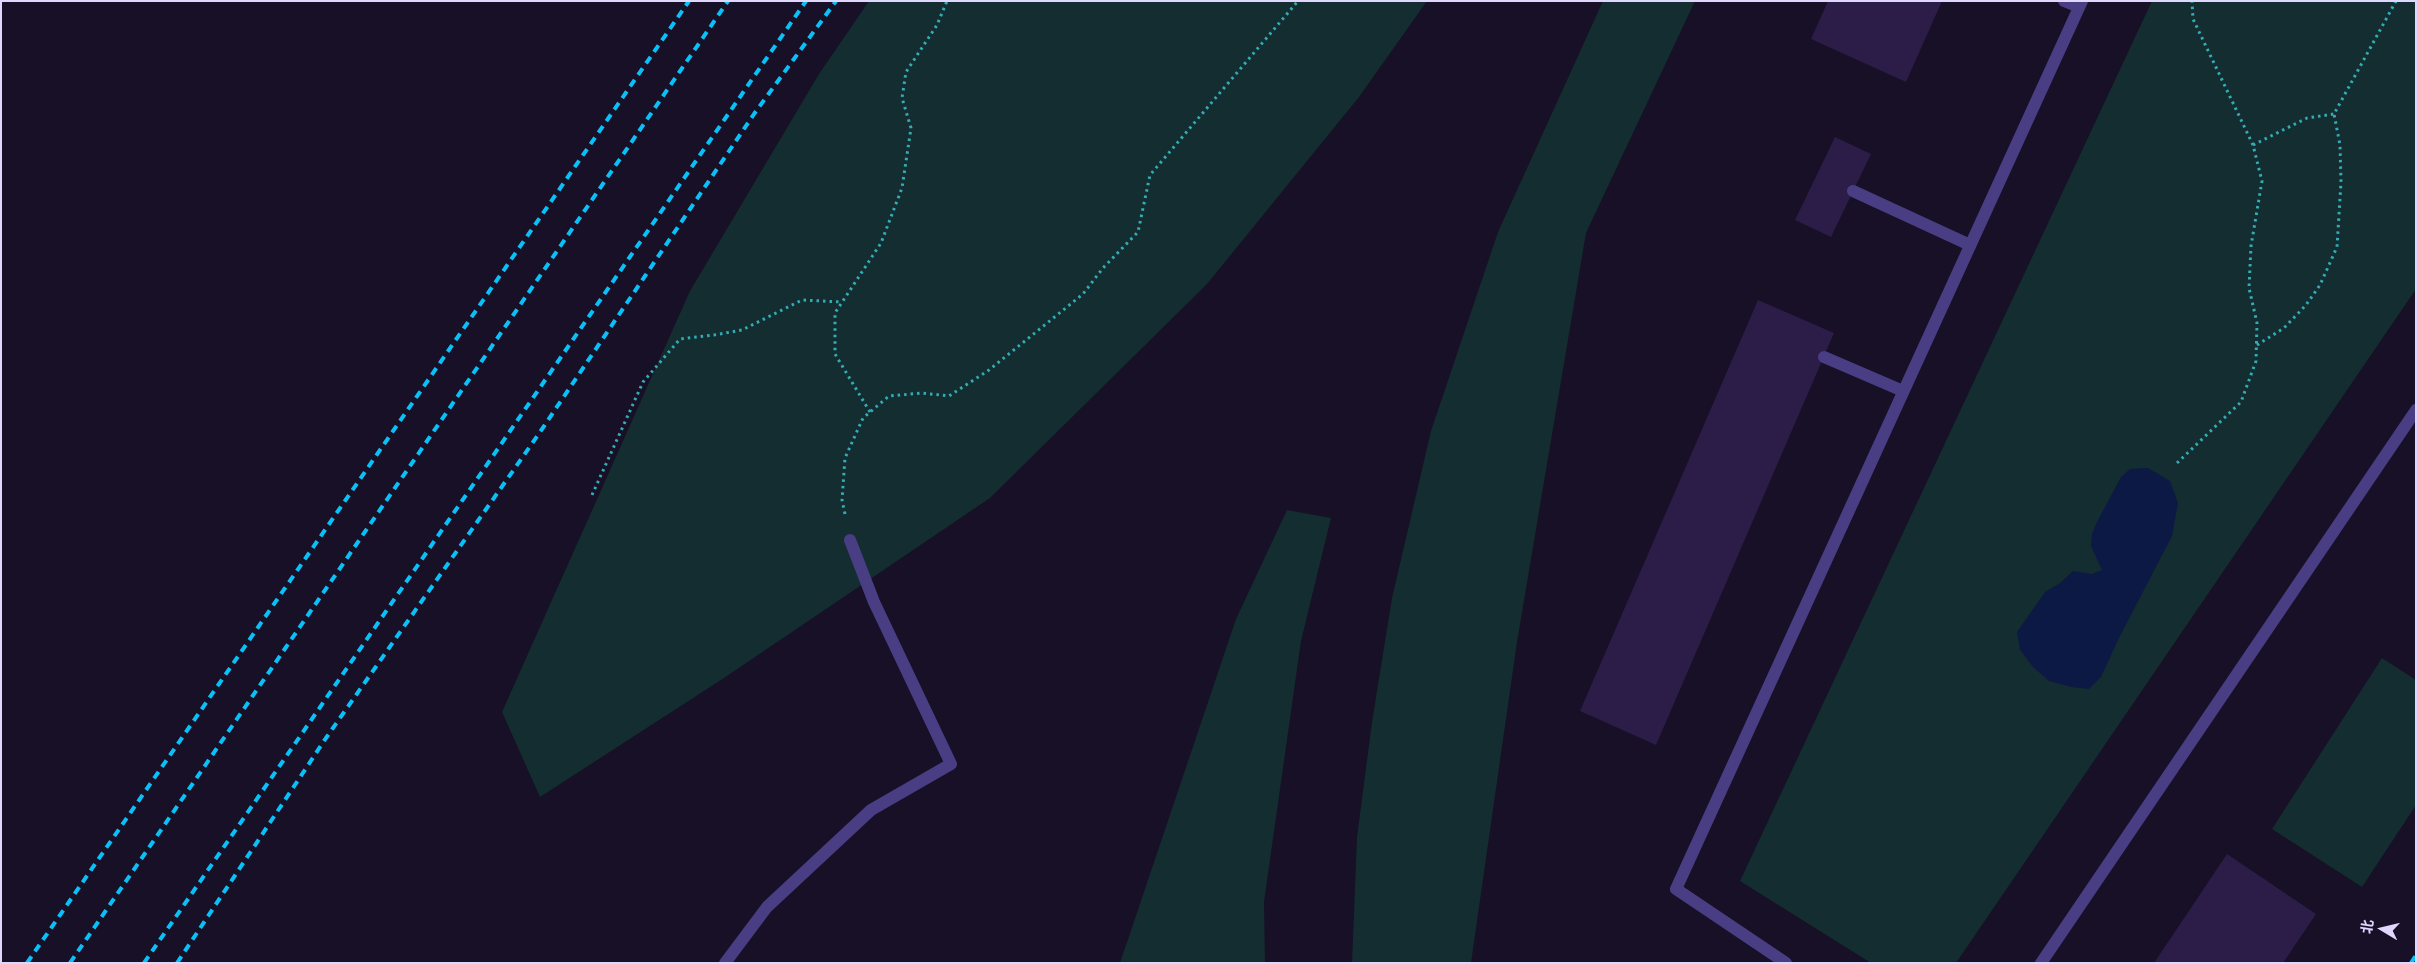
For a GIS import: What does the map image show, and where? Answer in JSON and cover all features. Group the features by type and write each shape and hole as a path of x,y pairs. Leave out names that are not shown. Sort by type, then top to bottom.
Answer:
{"lane":[{"path":"1786,963 1676,889 2080,4 2064,1"},
{"path":"1853,191 1970,245"},
{"path":"1824,357 1903,391"},
{"path":"2041,963 2416,410"},
{"path":"725,963 767,907 871,810 951,764 874,602 850,540"}],"path":[{"path":"870,412 835,354 835,313 881,243 902,188 911,128 902,98 906,72 937,25 947,1"},
{"path":"850,540 842,500 845,458 863,418 889,396 922,393 949,396 989,370 1083,294 1103,268 1138,232 1150,175 1298,1"},
{"path":"2177,463 2241,402 2256,361 2258,323 2249,288 2251,246 2262,182 2253,145 2193,19 2192,1"},
{"path":"2257,345 2284,328 2306,305 2320,285 2336,247 2341,182 2340,144 2334,114 2396,1"},
{"path":"2253,145 2307,118 2334,114"},
{"path":"592,496 643,382 680,339 714,336 742,330 802,300 842,302"}],"green space":[{"path":"869,1 1427,1 1359,97 1207,284 990,498 724,678 540,797 502,712 690,291 819,74"},
{"path":"1603,1 1695,1 1586,233 1517,642 1471,963 1352,963 1357,837 1372,722 1392,598 1431,431 1498,232"},
{"path":"2152,1 2416,1 2416,289 1956,963 1871,963 1740,881"},
{"path":"1287,510 1331,518 1301,641 1264,902 1265,963 1120,963 1236,619"},
{"path":"2382,658 2416,680 2416,805 2362,887 2272,829"}],"water":[{"path":"2148,468 2170,481 2178,503 2172,536 2101,677 2089,689 2071,687 2049,681 2033,667 2020,650 2017,632 2045,592 2060,583 2073,571 2092,574 2102,570 2091,546 2092,534 2097,522 2121,477 2130,469"}],"building":[{"path":"1828,1 1942,1 1906,82 1811,39"},
{"path":"1835,137 1871,154 1831,237 1795,220"},
{"path":"1758,300 1834,333 1656,745 1580,711"},
{"path":"2227,854 2316,914 2283,963 2154,963"}],"railway":[{"path":"27,963 689,1"},
{"path":"70,963 728,1"},
{"path":"144,963 806,1"},
{"path":"177,963 326,738 538,435 754,114 836,1"},
{"path":"2411,963 2416,955"}]}
